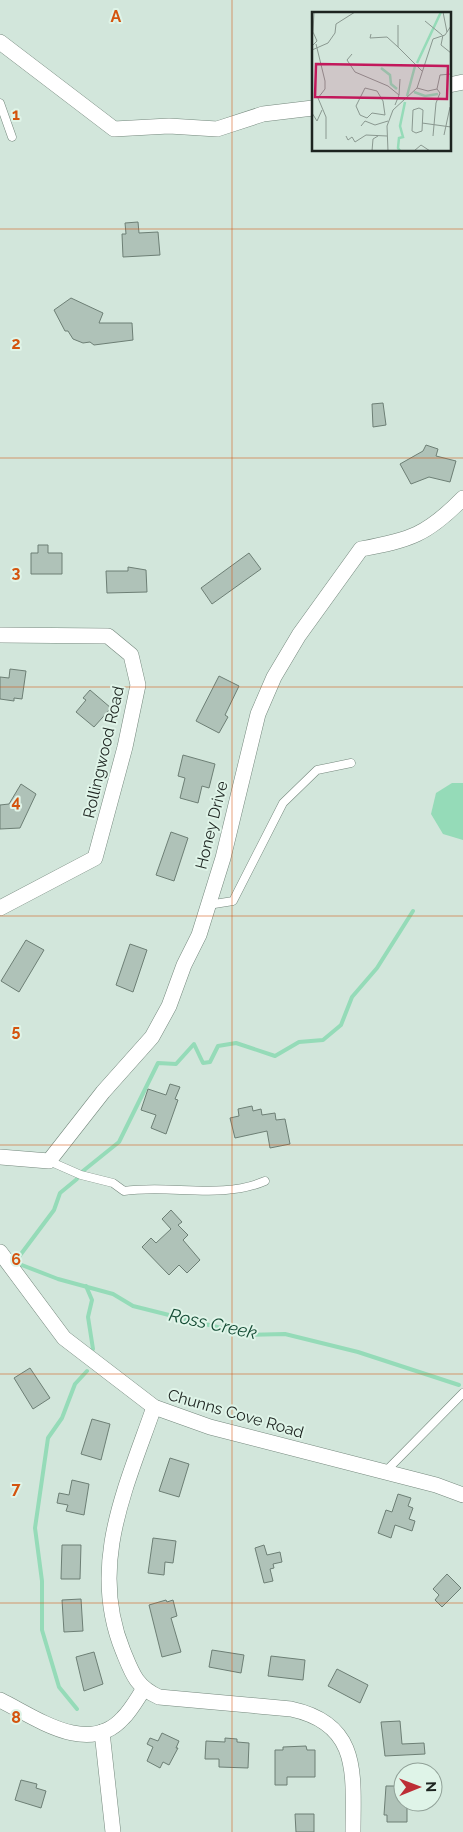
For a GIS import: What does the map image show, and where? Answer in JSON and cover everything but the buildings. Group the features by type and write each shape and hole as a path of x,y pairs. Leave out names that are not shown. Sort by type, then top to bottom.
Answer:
{"street":[{"path":"0,42 114,129 169,126 218,129 263,114 312,108"},
{"path":"450,85 463,82"},
{"name":"Honey Drive","path":"49,1161 103,1092 152,1037 169,1006 184,965 199,935 223,858 258,714 274,677 299,635 361,549 402,541 431,527 463,498"},
{"name":"Rollingwood Road","path":"0,635 108,636 131,655 138,685 125,747 95,858 0,908"},
{"path":"0,1157 49,1161"},
{"name":"Chunns Cove Road","path":"0,1252 64,1338 154,1406 210,1427 436,1485 463,1495"},
{"path":"154,1406 112,1534 108,1573 111,1617 132,1673 143,1690 159,1697 291,1709 308,1713 323,1721 336,1731 346,1744 353,1778 353,1832"},
{"path":"0,1700 63,1731 86,1735 102,1732 123,1719 143,1690"},
{"path":"102,1732 112,1832"}],"lane":[{"path":"0,103 12,137"},
{"path":"208,905 233,901 283,803 317,770 351,763"},
{"path":"49,1161 81,1175 113,1183 124,1191 223,1190 265,1181"},
{"path":"385,1472 463,1392"}],"shaded area":[{"path":"452,783 463,783 463,840 443,834 431,814 436,793"}],"waterway":[{"path":"83,1171 119,1142 158,1063 176,1064 194,1044 203,1063 210,1062 218,1046 236,1043 275,1056 299,1042 323,1040 341,1025 352,997 377,968 413,911"},
{"path":"15,1262 54,1210 60,1193 77,1179"},
{"name":"Ross Creek","path":"14,1262 58,1279 113,1294 133,1306 249,1335 285,1334 358,1352 459,1385"},
{"path":"86,1286 92,1300 88,1317 93,1349"},
{"path":"77,1709 59,1687 42,1630 42,1581 35,1528 48,1438 62,1418 75,1384 87,1371"}]}
